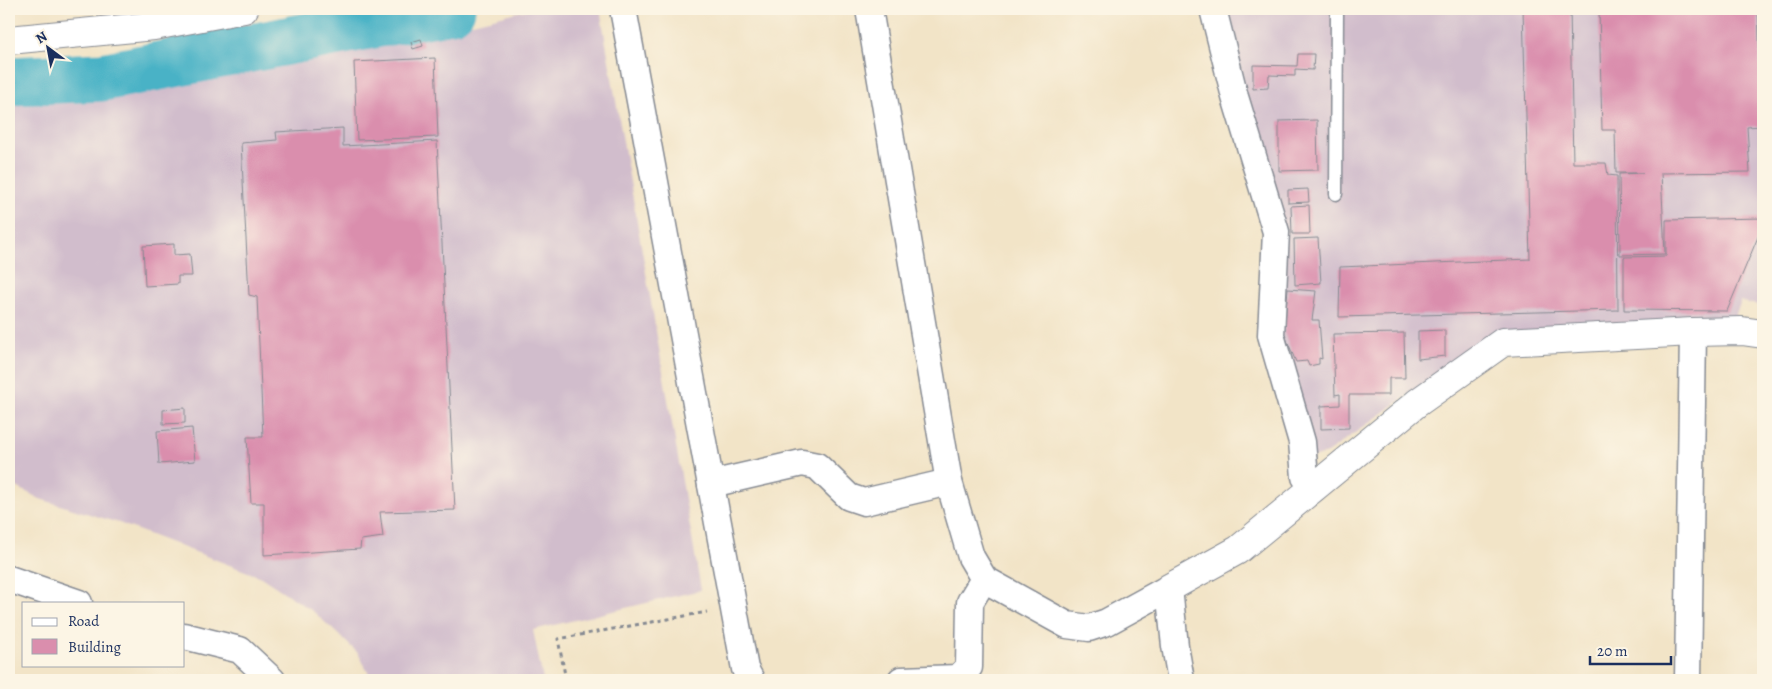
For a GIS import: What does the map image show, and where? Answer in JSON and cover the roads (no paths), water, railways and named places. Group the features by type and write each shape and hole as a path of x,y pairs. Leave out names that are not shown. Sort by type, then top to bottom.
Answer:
{"street":[{"path":"9,40 154,26 244,9"},
{"path":"623,9 745,669 751,680"},
{"path":"869,9 949,482 971,557 984,579 1067,625 1090,628 1107,622 1238,550 1417,402 1503,342 1693,332 1742,331 1763,334"},
{"path":"1213,9 1235,97 1276,232 1271,335 1302,442 1305,477 1314,488"},
{"path":"1688,680 1693,332"},
{"path":"711,484 802,463 817,466 849,497 864,502 949,482"},
{"path":"9,579 76,602"},
{"path":"901,680 958,678 969,667 970,602 984,579"},
{"path":"1169,588 1175,646 1181,680"},
{"path":"185,636 240,650 272,680"}],"lane":[{"path":"1336,194 1337,9"}],"waterway":[{"path":"9,81 102,77 451,9"}]}
